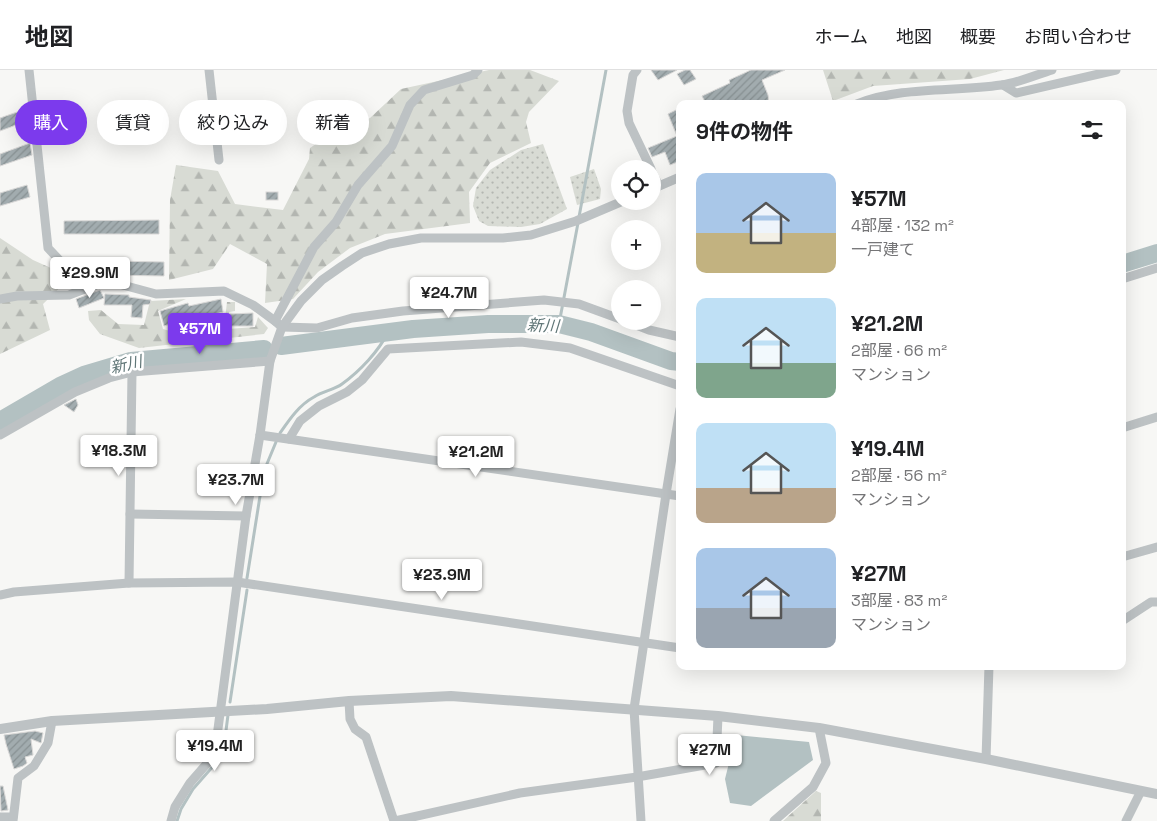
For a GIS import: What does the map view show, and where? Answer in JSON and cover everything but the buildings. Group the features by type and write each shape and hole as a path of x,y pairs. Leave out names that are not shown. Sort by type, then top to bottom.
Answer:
{"street":[{"path":"29,70 48,248 64,265 86,275 156,294 224,292 252,305 279,324 317,328 352,318 403,311 544,300 579,304 611,316"},
{"path":"209,70 219,160"},
{"path":"171,821 175,807 190,783 210,760 216,744 246,516 270,361 279,324 314,248 336,222 358,185 392,146 410,105 424,90 473,75 478,70"},
{"path":"636,70 633,75 627,111 629,124 647,160"},
{"path":"874,100 894,93 1003,85 1052,70"},
{"path":"1003,85 1016,92 1116,70"},
{"path":"661,185 676,179"},
{"path":"279,324 322,280 362,253 389,244 421,238 503,238 531,235 576,221 611,206"},
{"path":"1126,279 1157,268"},
{"path":"0,299 17,296 68,295 106,281"},
{"path":"650,330 676,337"},
{"path":"289,439 300,421 319,406 347,392 362,380 388,349 521,342 570,348 676,385"},
{"path":"0,435 76,392 109,378 132,372 270,361"},
{"path":"129,583 132,372"},
{"path":"1126,427 1157,417"},
{"path":"641,821 634,709 676,434"},
{"path":"260,435 676,495"},
{"path":"130,514 246,516"},
{"path":"1126,557 1157,547"},
{"path":"0,595 14,592 129,583 237,582 676,647"},
{"path":"1126,618 1151,602 1157,602"},
{"path":"986,759 989,670"},
{"path":"0,729 52,721 220,712 349,701 451,696 718,716 819,728 986,759 1157,794"},
{"path":"349,701 350,719 355,730 366,737 394,821 520,793 638,777 716,763 718,716"},
{"path":"0,817 13,819 18,778 34,766 48,743 52,721"},
{"path":"774,821 813,787 826,763 819,728"},
{"path":"1126,821 1141,791"}],"green space":[{"path":"489,70 530,70 559,81 529,112 526,122 531,143 490,163 469,192 470,223 385,234 350,248 318,272 293,299 265,303 267,264 230,244 213,269 169,280 170,200 176,165 218,171 235,204 283,210 309,159 310,148 314,145 369,145 369,118 401,89"},
{"path":"823,70 1004,70 970,79 873,86 833,100"},
{"path":"543,144 567,209 540,224 521,227 488,226 479,221 473,206 476,188 490,170 521,150"},
{"path":"594,169 601,189 600,199 577,205 570,177"},
{"path":"0,238 33,260 71,277 43,304 50,330 0,354"},
{"path":"186,299 158,311 163,329 180,334 198,329 206,321 225,319 227,302 235,302 235,311 229,312 228,329 255,327 258,317 268,328 264,334 139,348 100,334 89,320 88,311 101,310 118,324 144,325 150,301"},
{"path":"816,791 821,793 821,821 783,821"}],"shaded area":[{"path":"736,735 809,742 813,760 751,806 730,803 725,779"}],"waterway":[{"path":"579,217 606,70"},
{"path":"559,324 578,223"},
{"name":"新川","path":"1126,263 1157,253"},
{"name":"新川","path":"281,346 413,329 488,324 559,324 591,332 676,362"},
{"path":"280,433 295,413 309,400 339,386 356,373 374,353 388,332"},
{"name":"新川","path":"0,421 60,386 84,375 131,361 264,349"},
{"path":"247,578 264,471 276,442"},
{"path":"230,702 247,590"},
{"path":"177,821 181,809 193,789 215,764 224,746 228,715"}]}
